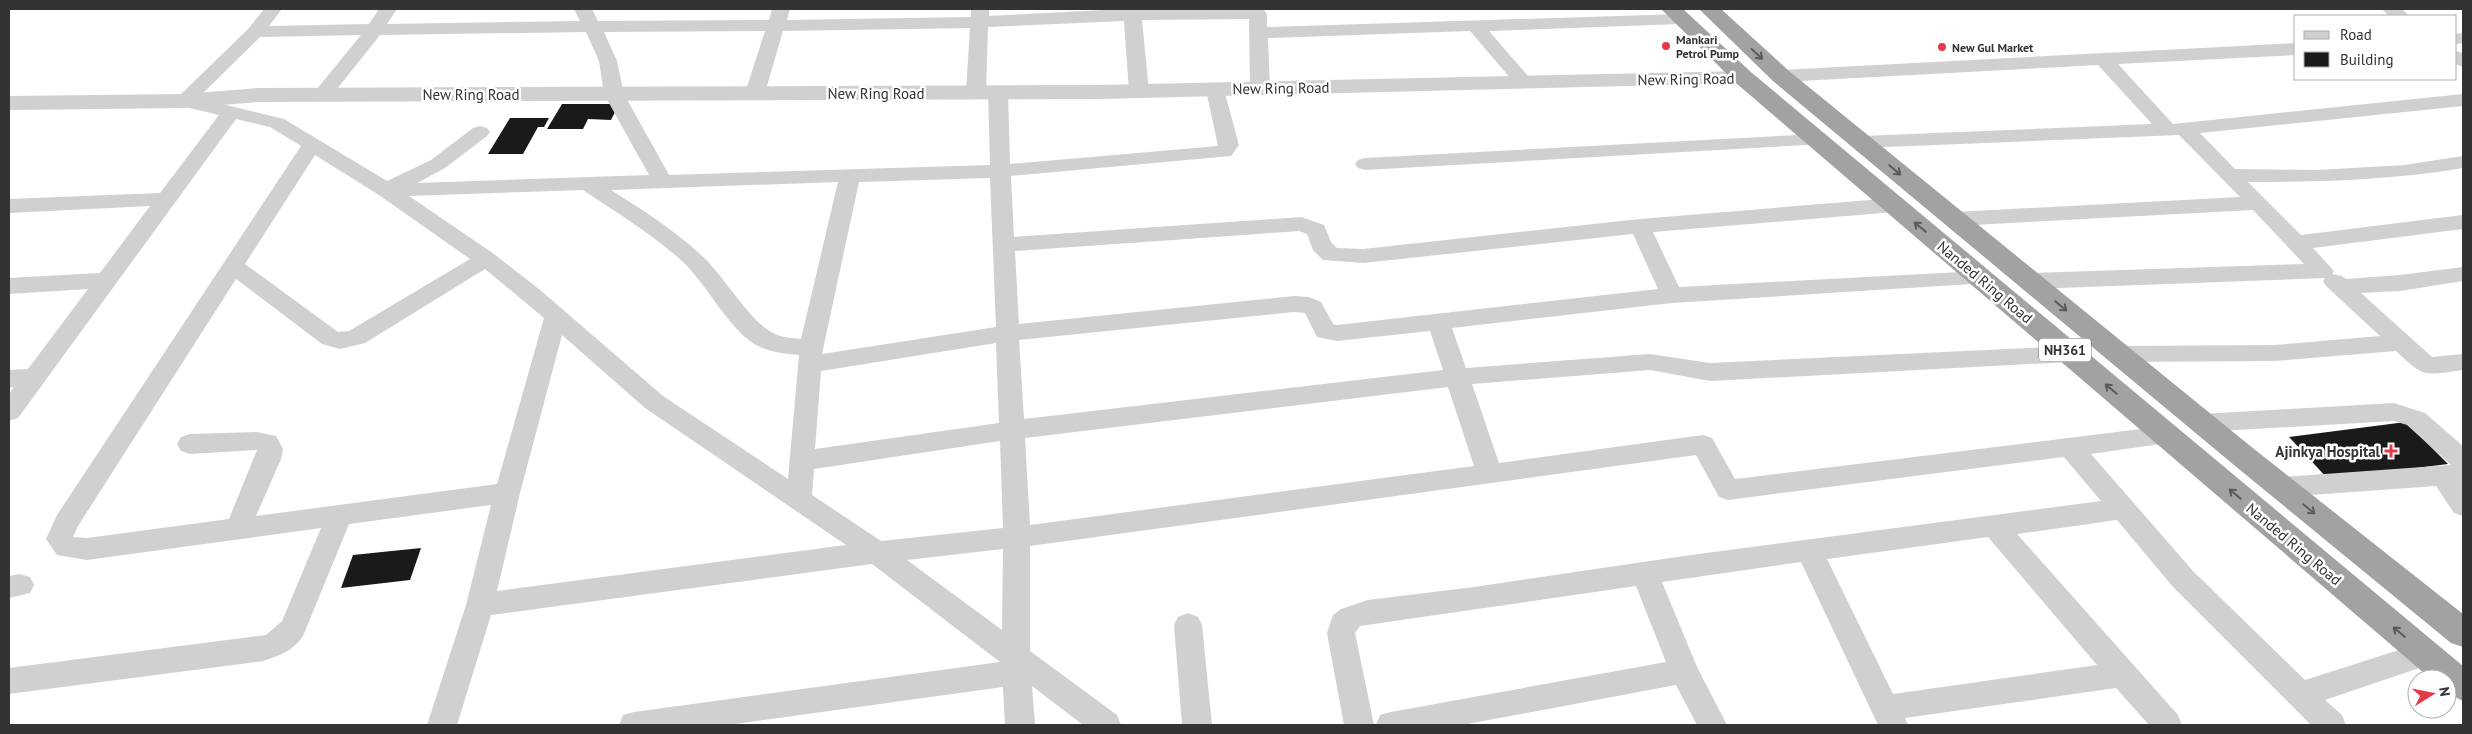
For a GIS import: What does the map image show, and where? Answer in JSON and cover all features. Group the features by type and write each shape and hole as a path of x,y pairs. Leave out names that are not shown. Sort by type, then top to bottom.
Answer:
{"highway":[{"name":"NH361","path":"1709,9 1781,76 2202,423 2463,633"},
{"name":"Nanded Ring Road","path":"1676,14 1744,78 2463,686"}],"street":[{"path":"184,101 255,32 273,9"},
{"path":"322,95 375,29 388,9"},
{"path":"680,26 688,9"},
{"path":"255,32 375,29 587,17 680,26 779,17 980,16 1258,11 1260,88"},
{"path":"1132,12 1139,91"},
{"path":"1258,33 1475,26 1676,14"},
{"path":"976,92 980,16"},
{"path":"587,17 614,84 614,94 664,182"},
{"path":"755,93 779,17"},
{"path":"1475,26 1525,83"},
{"path":"1781,76 2294,49"},
{"path":"2102,58 2175,129 2230,174 2323,271 2427,366 2463,362"},
{"name":"New Ring Road","path":"9,103 184,101 258,95 1139,91 1744,78"},
{"path":"386,190 1000,171 1224,152 1229,145 1216,90"},
{"path":"998,92 1003,245 1017,537 1016,665 1020,725"},
{"path":"1862,142 2175,129 2463,100"},
{"path":"184,101 277,123 386,190 486,259 556,316 654,402 877,552 1016,665 1106,725"},
{"path":"9,412 231,112"},
{"path":"386,190 438,164 480,132"},
{"path":"1365,164 1817,140"},
{"path":"312,146 66,522 59,539 66,547 87,549 507,492"},
{"path":"2230,174 2317,176 2404,171 2463,162"},
{"path":"799,498 811,356 850,176"},
{"path":"588,184 672,241 698,264 724,292 748,325 761,337 811,356 1007,333 1306,304 1317,310 1322,328 1328,332 1672,295 1980,278"},
{"path":"10,206 166,198"},
{"path":"1955,219 2258,203"},
{"path":"1003,245 1301,224 1316,230 1325,252 1331,255 1347,256 1640,226 1894,205"},
{"path":"2296,243 2463,222"},
{"path":"1640,226 1672,295"},
{"path":"233,266 330,338 336,341 345,341 356,337 486,259"},
{"path":"2030,281 2323,271"},
{"path":"2340,287 2400,283 2463,274"},
{"path":"9,286 105,280"},
{"path":"442,725 480,605 507,492 556,316"},
{"path":"1438,321 1459,377 1490,474"},
{"path":"2119,354 2275,353 2401,342"},
{"path":"801,461 1012,430 1459,377 1620,363 1650,362 1710,372 2069,354"},
{"path":"9,379 35,377"},
{"path":"2202,423 2394,412 2416,419 2463,461"},
{"path":"480,605 877,552 1017,537 1703,445 1728,490 2164,435"},
{"path":"190,444 257,441 267,443 270,449 268,460 238,528"},
{"path":"2070,447 2183,579 2331,725"},
{"path":"2281,487 2453,474 2463,506"},
{"path":"1360,725 1341,633 1343,623 1351,617 1368,612 2123,509"},
{"path":"9,681 263,649 277,644 286,639 293,628 340,515"},
{"path":"1995,527 2167,725"},
{"path":"1810,552 1889,716 2123,674"},
{"path":"1646,573 1684,671 1712,725"},
{"path":"1188,625 1197,725"},
{"path":"2300,695 2424,654"},
{"path":"634,725 1016,665"},
{"path":"1391,725 1684,671"}],"building":[{"path":"562,104 619,104 611,120 588,119 583,129 547,129"},
{"path":"510,118 549,118 544,127 538,127 523,154 488,154"},
{"path":"2406,422 2448,464 2328,479 2289,437"},
{"path":"421,548 410,580 341,588 353,555"}],"place":[{"name":"Mankari Petrol Pump","path":"1666,46"},
{"name":"New Gul Market","path":"1942,47"},
{"name":"Ajinkya Hospital","path":"2391,451"}]}
